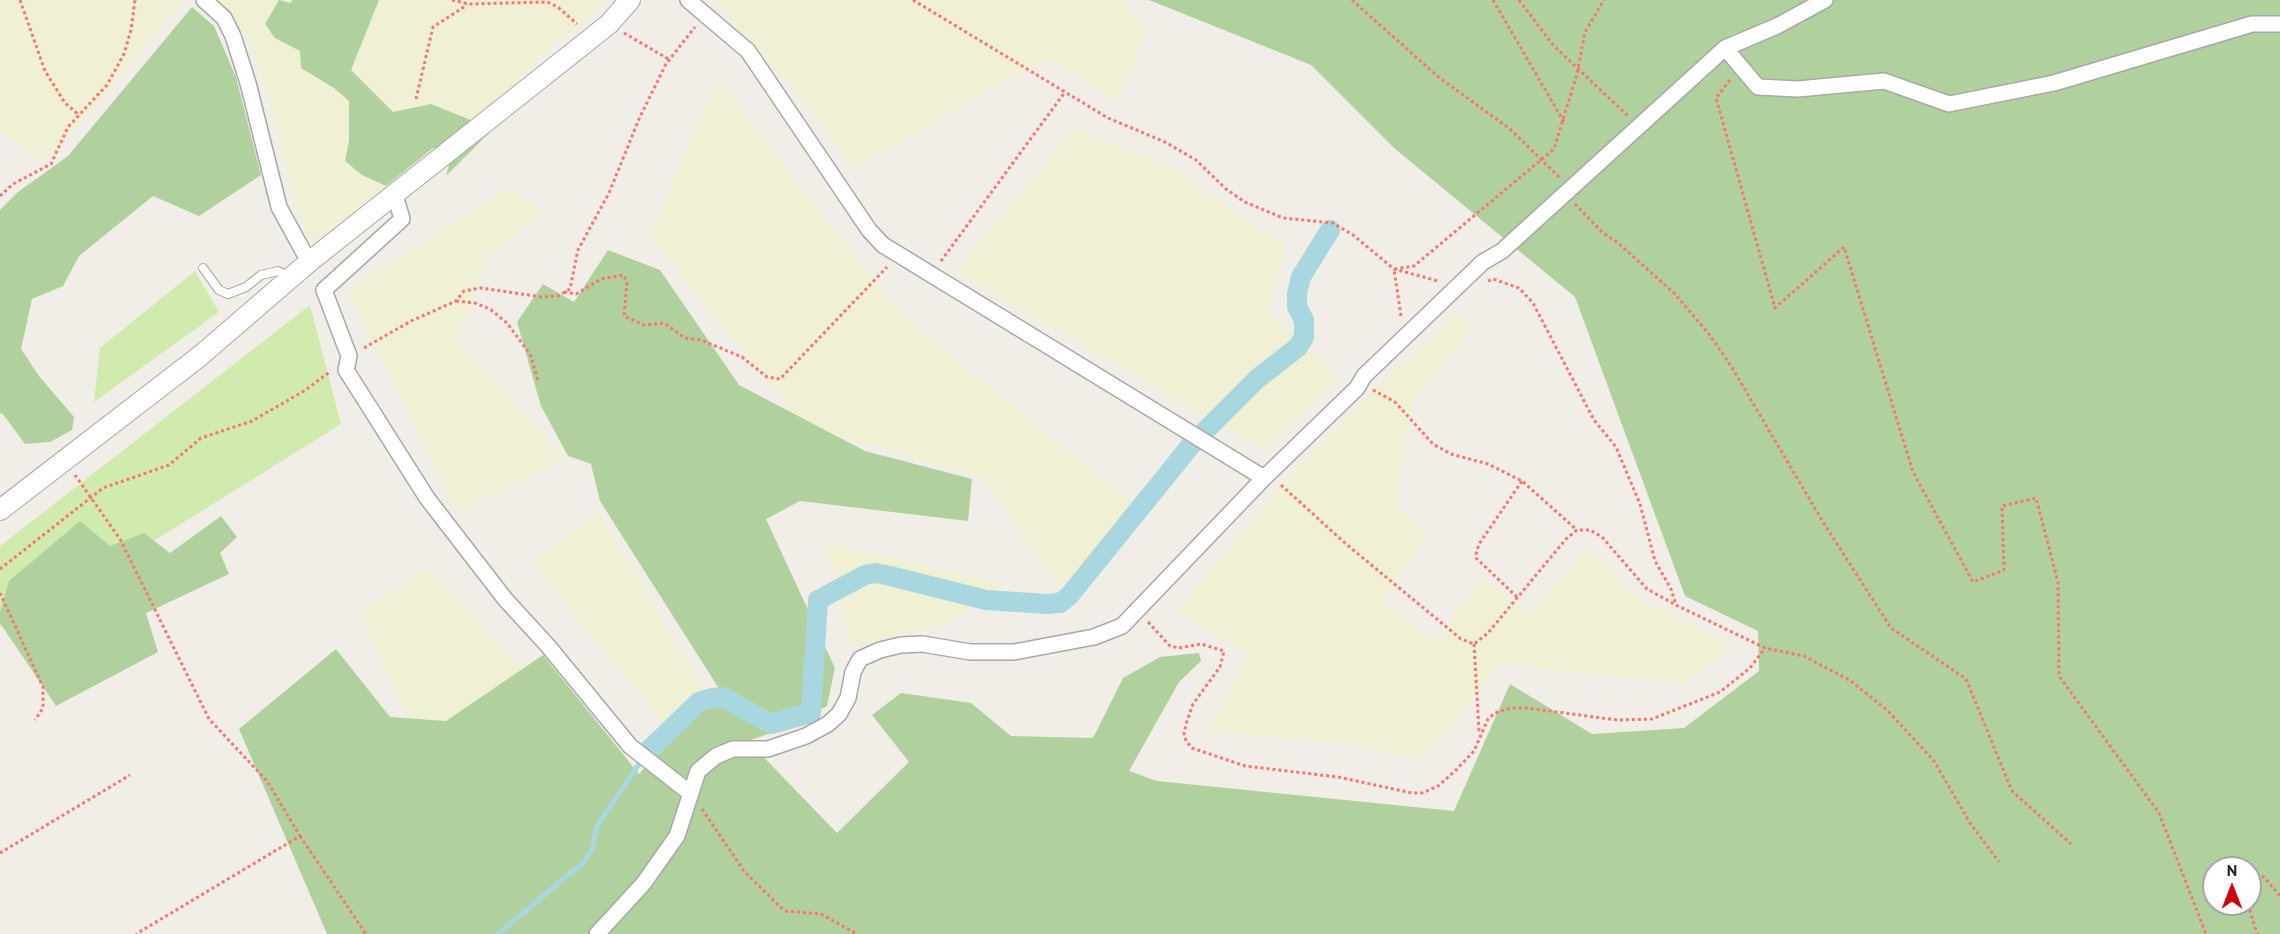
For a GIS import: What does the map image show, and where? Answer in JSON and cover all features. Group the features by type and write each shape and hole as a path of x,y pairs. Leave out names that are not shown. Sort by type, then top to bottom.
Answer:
{"street":[{"path":"204,0 224,18 233,36 248,82 279,207 309,262"},
{"path":"0,510 200,357 309,262 609,24 630,0"},
{"path":"688,0 748,51 869,230 883,245 1266,476"},
{"path":"597,934 643,884 677,837 698,771 716,756 733,749 768,749 806,736 828,724 839,714 848,698 854,672 861,659 880,650 923,644 970,652 1014,651 1046,647 1094,637 1122,626 1266,476 1483,262 1502,251 1568,189 1640,128 1725,48 1777,26 1825,0"},
{"path":"1725,48 1758,87 1798,89 1884,81 1949,104 2054,83 2252,24 2280,24"},
{"path":"395,195 402,219 324,290 349,357 346,370 427,498 505,599 548,646 630,746 690,793"}],"lane":[{"path":"203,268 219,290 228,294 246,287 261,275 278,272 292,278"}],"path":[{"path":"20,0 45,71 65,103 78,114"},
{"path":"0,195 13,184 51,164 68,128 78,114 108,85 131,30 135,0"},
{"path":"452,0 469,4 547,2 558,7 592,37"},
{"path":"913,0 1108,118 1165,142 1196,160 1226,189 1245,202 1283,218 1333,223 1353,235 1394,269 1460,284 1472,285 1493,279 1519,288 1533,303 1594,420 1616,447 1640,504 1655,561 1671,590 1676,605"},
{"path":"1352,0 1437,75 1510,129 1568,189 1572,201 1582,213 1674,293 1731,366 1823,522 1891,628 1966,679 2012,791 2071,843"},
{"path":"1493,0 1564,122"},
{"path":"1519,0 1553,45 1640,128"},
{"path":"1394,269 1414,266 1554,149 1564,122 1585,32 1604,0"},
{"path":"416,99 433,27 469,4"},
{"path":"0,569 89,496 103,488 169,465 208,435 252,421 304,391 349,357 411,321 456,301 464,291 481,288 542,297 558,296 570,289 578,250 599,214 639,119 670,60 691,30 709,17"},
{"path":"609,24 670,60"},
{"path":"1741,67 1716,98 1775,308 1844,247 1913,472 1973,582 2004,570 2002,506 2036,498 2058,582 2059,676 2159,813 2206,934"},
{"path":"931,274 1065,92"},
{"path":"564,292 576,294 601,279 623,275 627,282 624,316 644,325 664,323 685,338 701,340 742,357 767,377 780,379 899,255"},
{"path":"1394,269 1401,315 1398,322"},
{"path":"456,301 475,303 490,309 507,322 530,354 538,380"},
{"path":"1360,383 1395,402 1433,444 1451,454 1488,464 1522,481 1577,530"},
{"path":"64,460 120,539 209,719 267,781 300,836 366,934"},
{"path":"1266,476 1461,639 1474,644"},
{"path":"1517,597 1476,558 1479,544 1522,481"},
{"path":"1474,644 1488,633 1566,539 1577,530 1590,530 1602,537 1647,589 1765,648 1804,656 1824,665 1851,681 1888,711 1934,761 1970,823 1999,862"},
{"path":"0,593 43,687 43,708 35,720"},
{"path":"1138,610 1170,646 1179,648 1201,644 1224,651 1220,667 1193,704 1184,733 1186,741 1192,747 1245,766 1329,776 1412,793 1422,793 1438,786 1455,771 1474,751 1495,713 1511,708 1617,720 1652,719 1720,693 1750,668 1765,648"},
{"path":"1474,644 1479,730 1482,734"},
{"path":"0,853 130,775"},
{"path":"690,793 744,871 779,906 786,911 821,914 857,934"},
{"path":"136,934 300,836"},
{"path":"2262,877 2280,896"},
{"path":"2252,916 2257,934"}],"green space":[{"path":"0,0 184,0 46,165 0,129"},
{"path":"195,0 609,1 543,55 520,85 319,245 318,238 309,245 254,50 251,51 250,37"},
{"path":"279,0 290,3 293,0 379,0 351,70 393,112 431,104 493,129 446,176 452,154 433,148 386,186 362,175 345,161 349,141 349,101 334,88 301,68 300,51 275,38 265,24"},
{"path":"713,0 1122,0 1147,31 1117,103 1047,57 853,170 812,110"},
{"path":"1149,0 2280,0 2280,934 327,934 239,729 336,649 390,717 446,721 543,655 639,774 718,687 600,501 591,464 568,456 541,406 517,322 543,284 574,302 608,250 660,270 739,385 865,451 972,479 968,521 800,501 766,519 835,668 827,706 788,727 748,741 837,833 909,762 872,715 901,693 971,703 1011,736 1093,738 1123,678 1160,657 1199,653 1201,661 1179,682 1129,771 1157,781 1454,811 1510,684 1592,734 1684,728 1759,671 1758,631 1685,596 1575,297 1394,148 1311,65"},
{"path":"192,7 214,26 236,77 261,175 199,216 153,196 79,256 63,286 32,299 21,349 39,376 74,417 72,430 50,442 25,444 2,413 0,414 0,210 18,192 68,156"},
{"path":"717,79 883,292 913,324 1145,514 1059,588 984,478 803,425 649,236"},
{"path":"1073,130 1168,164 1285,246 1268,310 1339,379 1263,450 956,271"},
{"path":"507,189 546,211 487,257 457,343 567,460 457,510 347,290"},
{"path":"195,271 219,312 94,402 100,348"},
{"path":"310,305 341,424 24,622 0,627 0,546"},
{"path":"1456,314 1473,326 1411,405 1397,504 1427,538 1382,599 1434,641 1483,579 1529,614 1586,549 1606,562 1629,595 1734,645 1686,683 1499,664 1465,710 1417,759 1354,744 1208,731 1248,654 1177,612 1292,473 1366,398"},
{"path":"600,513 704,691 665,726 531,561"},
{"path":"221,516 237,537 220,553 229,574 146,613 158,652 56,706 0,623 0,612 9,581 80,521 110,546 144,533 170,553"},
{"path":"826,542 1004,585 945,624 851,646"},
{"path":"427,569 528,675 460,734 409,725 360,612"}],"waterway":[{"path":"647,752 699,702 712,698 723,697 771,724 811,713 818,600 865,575 876,573 986,600 1060,603 1069,596 1192,444 1257,379 1298,347 1304,337 1304,320 1297,307 1297,293 1301,277 1330,230"},
{"path":"498,934 585,861 592,849 597,826 639,764"}]}
